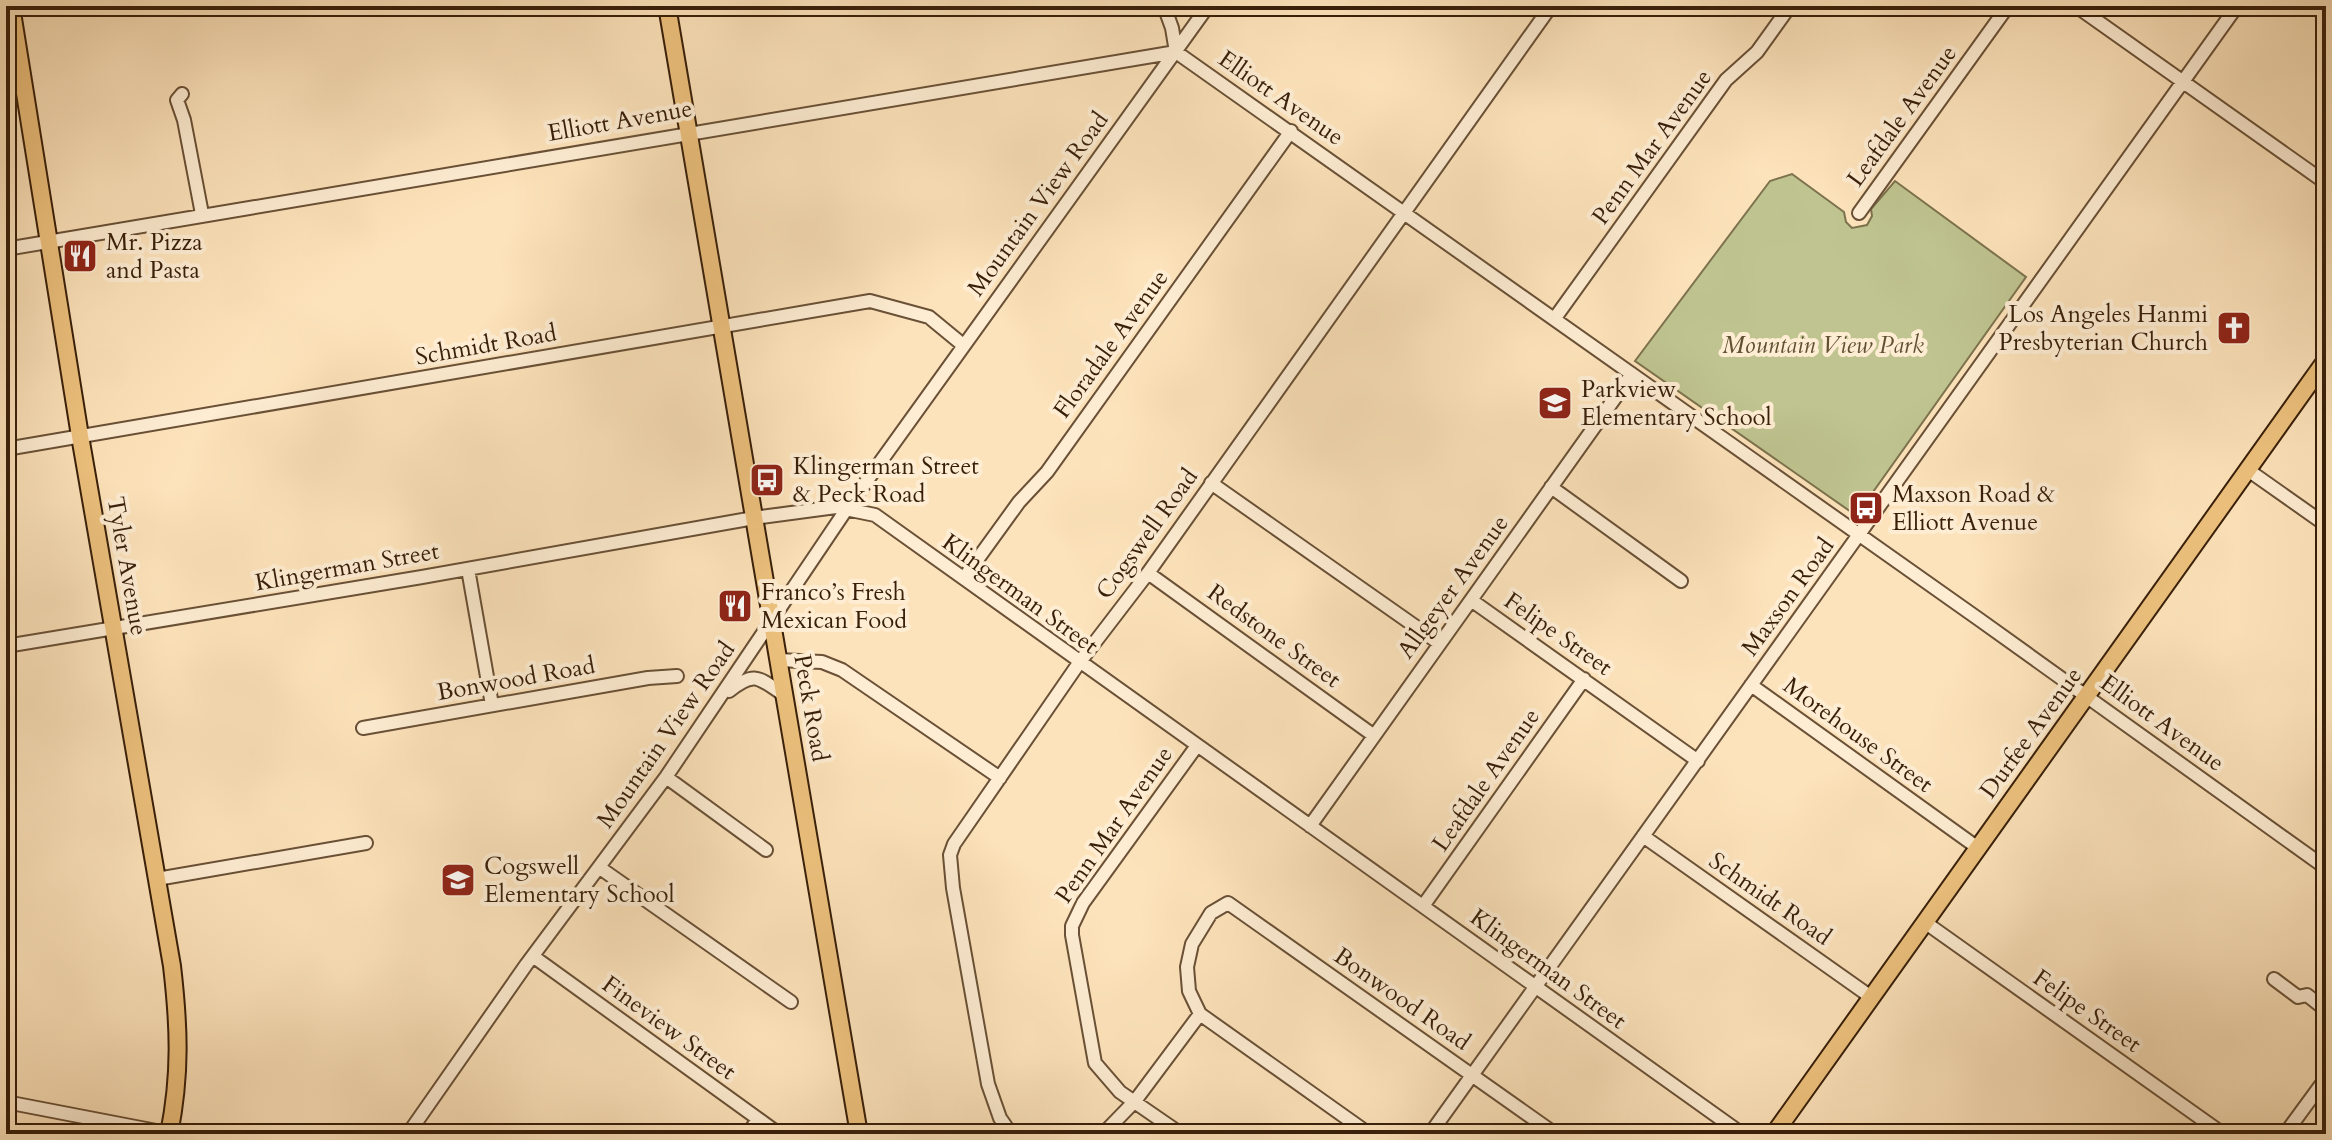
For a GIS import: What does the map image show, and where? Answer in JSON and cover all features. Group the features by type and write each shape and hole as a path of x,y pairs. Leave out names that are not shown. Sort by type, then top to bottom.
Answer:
{"main road":[{"name":"Tyler Avenue","path":"11,6 80,436 172,966 179,1075 170,1134"},
{"name":"Peck Road","path":"667,6 859,1134"},
{"name":"Durfee Avenue","path":"1774,1134 2326,360"}],"street":[{"path":"1164,6 1176,52"},
{"name":"Mountain View Road","path":"408,1134 456,1062 666,777 848,507 1208,6"},
{"name":"Cogswell Road","path":"1011,1134 1000,1118 988,1084 950,867 954,844 1079,663 1148,573 1551,6"},
{"name":"Penn Mar Avenue","path":"1555,318 1726,80 1757,52 1790,6"},
{"name":"Leafdale Avenue","path":"1859,213 2008,6"},
{"path":"2076,6 2326,183"},
{"name":"Maxson Road","path":"1430,1134 2237,6"},
{"name":"Elliott Avenue","path":"6,249 1176,52 2326,868"},
{"path":"182,94 177,105 184,120 202,214"},
{"name":"Floradale Avenue","path":"964,578 1019,502 1047,472 1291,131"},
{"name":"Schmidt Road","path":"6,449 870,301 929,317 963,345"},
{"name":"Allgeyer Avenue","path":"1310,826 1632,374"},
{"path":"2248,470 2326,525"},
{"path":"1211,483 1439,643"},
{"path":"1551,487 1681,581"},
{"name":"Klingerman Street","path":"6,646 754,518 848,507 875,515 1742,1134"},
{"path":"468,569 492,705"},
{"name":"Redstone Street","path":"1148,573 1373,735"},
{"name":"Felipe Street","path":"1471,600 1698,761"},
{"path":"778,660 822,662 848,673 1000,778"},
{"name":"Bonwood Road","path":"363,728 648,678 677,676"},
{"path":"717,700 751,677 759,678 784,695"},
{"name":"Leafdale Avenue","path":"1423,906 1584,679"},
{"name":"Morehouse Street","path":"1751,685 1978,848"},
{"name":"Penn Mar Avenue","path":"1181,1134 1120,1092 1095,1063 1072,926 1078,910 1196,747"},
{"path":"666,777 766,850"},
{"name":"Schmidt Road","path":"1643,836 1871,997"},
{"path":"157,879 366,843"},
{"path":"600,868 791,1002"},
{"name":"Bonwood Road","path":"1200,1014 1189,991 1187,967 1192,944 1211,913 1228,903 1551,1131"},
{"name":"Felipe Street","path":"1926,923 2223,1134"},
{"name":"Fineview Street","path":"534,957 779,1134"},
{"path":"2274,979 2298,997 2307,995 2326,1010"},
{"path":"1103,1134 1135,1101 1200,1014 1369,1134"},
{"path":"2285,1134 2326,1078"},
{"path":"6,1102 170,1134"},
{"path":"748,1134 758,1119"}],"green space":[{"name":"Mountain View Park","path":"1792,174 1844,212 1846,222 1852,228 1867,225 1872,216 1871,209 1895,181 2026,277 1863,506 1854,514 1635,361 1770,181"}],"place":[{"name":"Mr. Pizza and Pasta","path":"80,256"},
{"name":"Los Angeles Hanmi Presbyterian Church","path":"2234,328"},
{"name":"Parkview Elementary School","path":"1555,403"},
{"name":"Klingerman Street & Peck Road","path":"767,480"},
{"name":"Maxson Road & Elliott Avenue","path":"1866,508"},
{"name":"Franco’s Fresh Mexican Food","path":"735,606"},
{"name":"Cogswell Elementary School","path":"458,880"}]}
